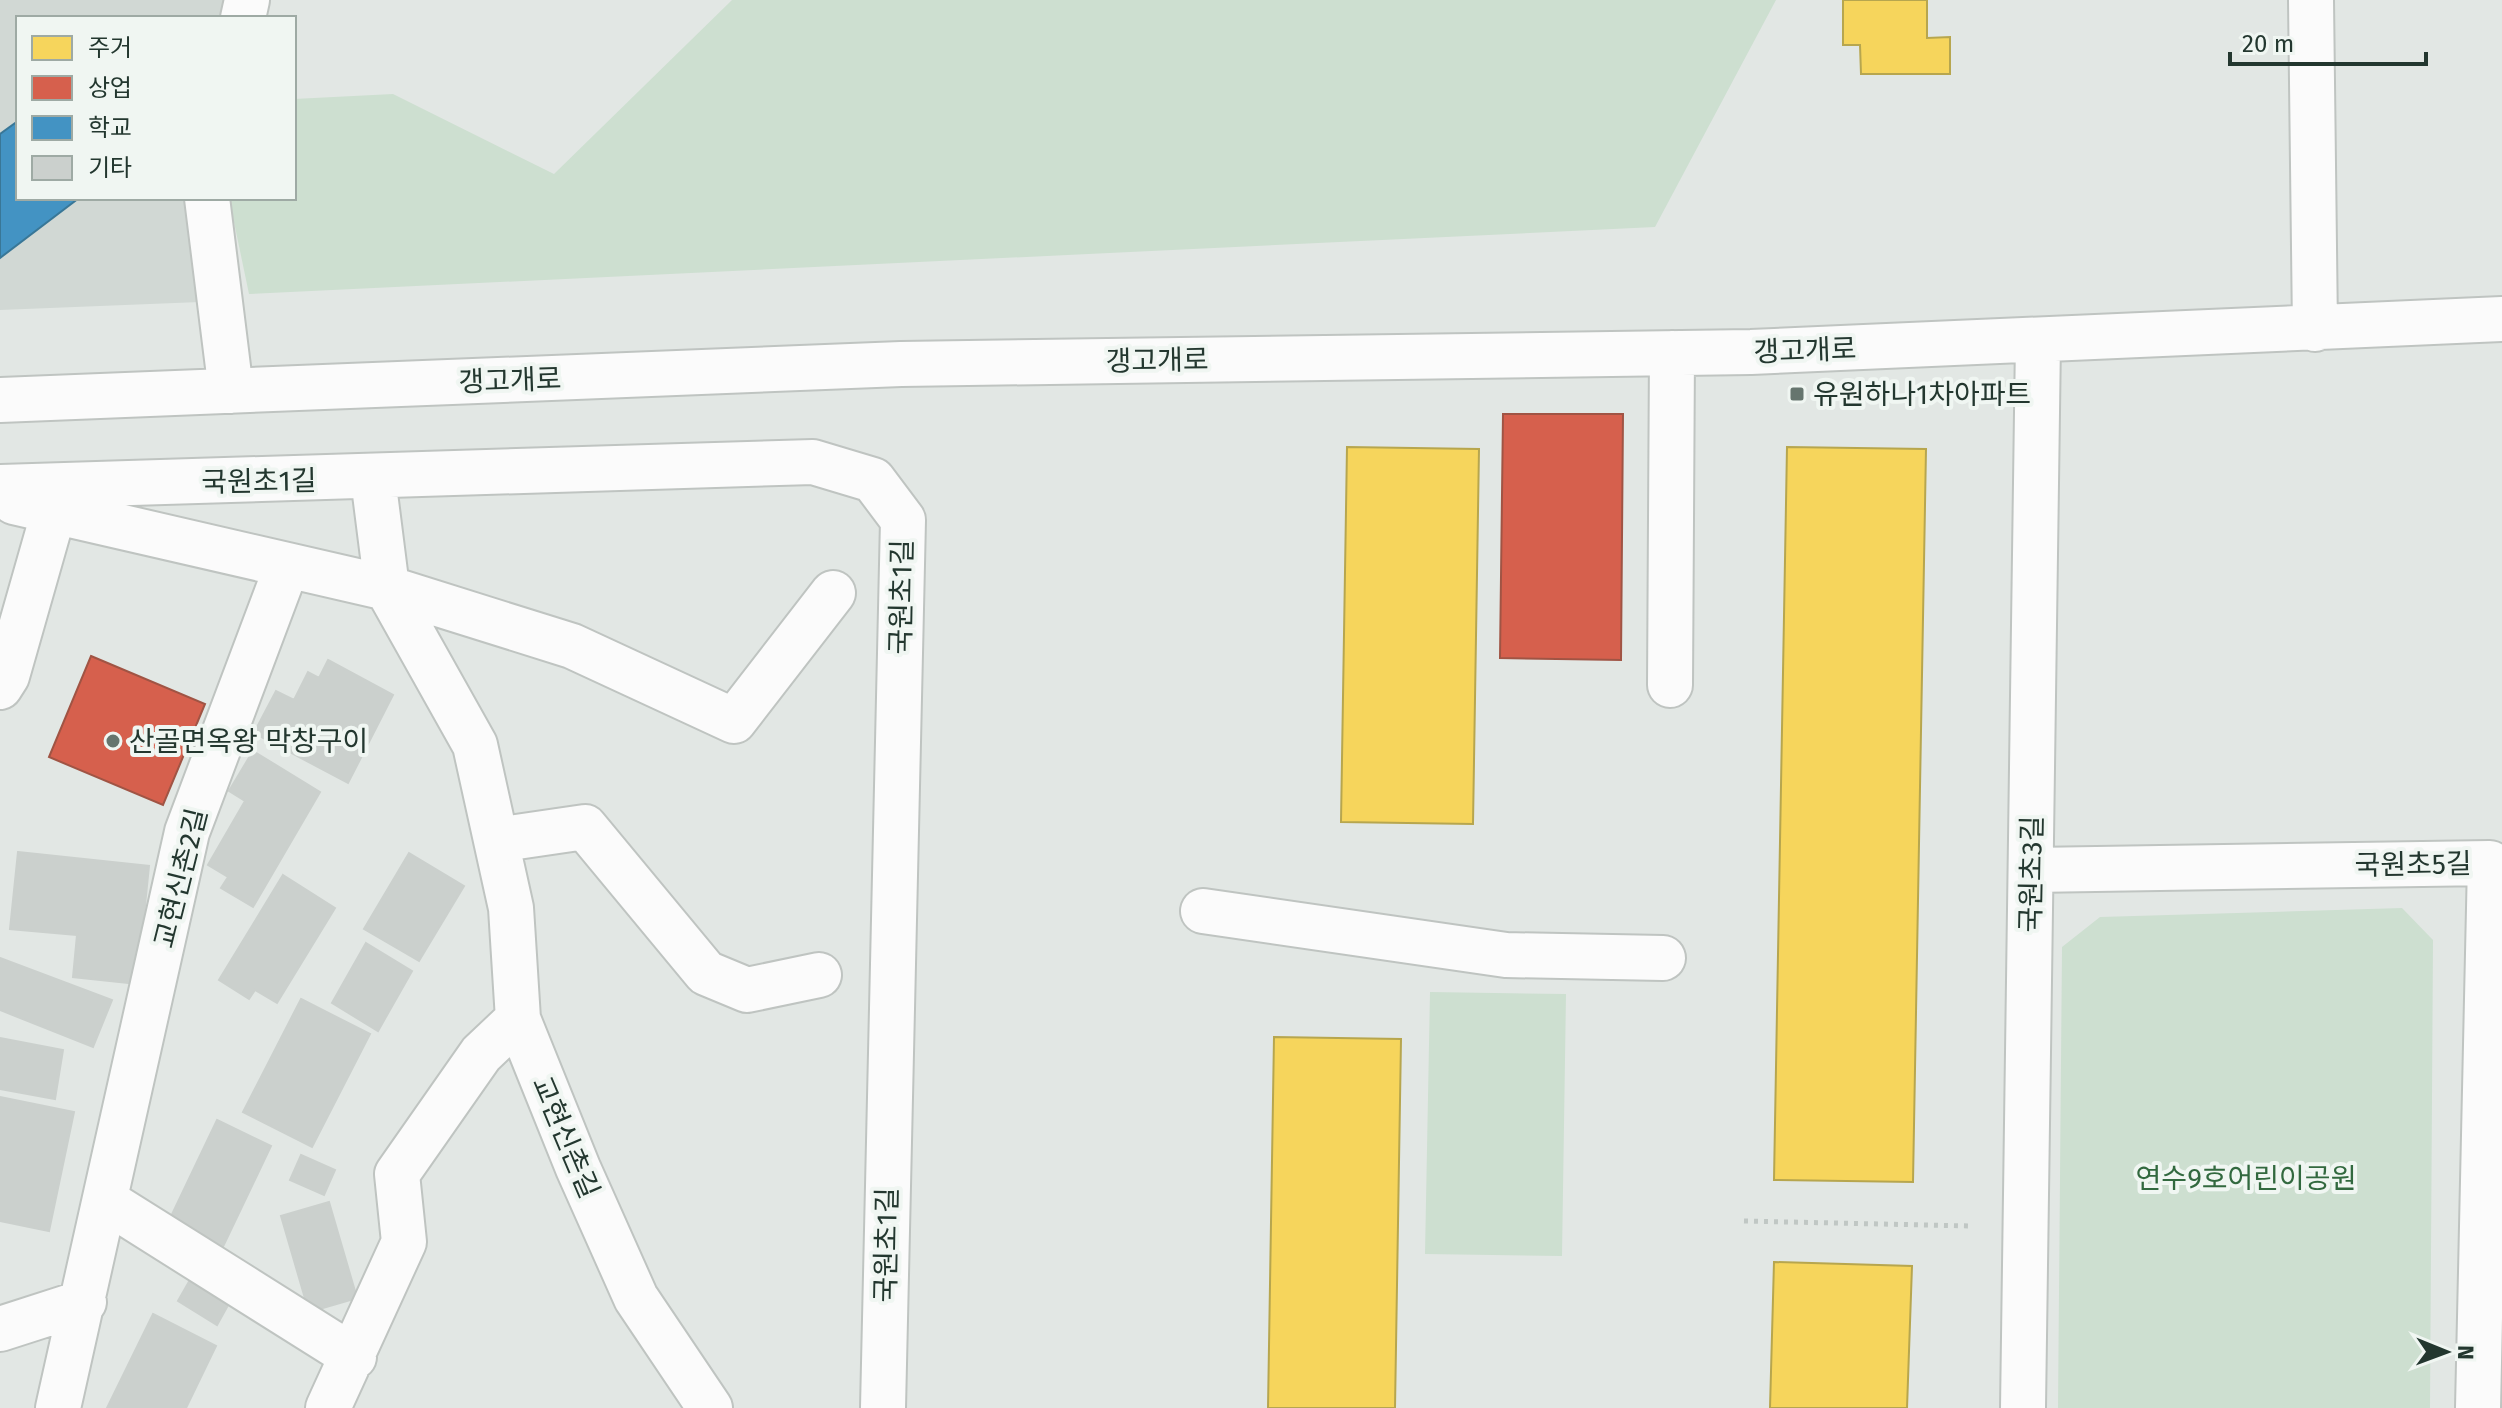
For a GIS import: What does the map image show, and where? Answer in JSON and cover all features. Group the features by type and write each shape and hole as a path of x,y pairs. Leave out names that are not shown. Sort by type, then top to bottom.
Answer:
{"street":[{"path":"2311,0 2315,329"},
{"path":"207,200 231,391"},
{"name":"갱고개로","path":"0,400 901,364 1672,353 2038,341 2502,319"},
{"name":"국원초3길","path":"2023,1408 2038,341"},
{"path":"1670,685 1672,353"},
{"name":"국원초1길","path":"0,487 373,478 813,462 873,480 903,520 883,1408"},
{"name":"교현신촌길","path":"373,478 387,588 475,745 511,908 518,1019 578,1168 636,1298 710,1408"},
{"path":"0,499 387,588 572,646 734,721 833,593"},
{"path":"0,687 7,676 54,511"},
{"name":"교현신촌2길","path":"58,1408 187,832 287,566"},
{"path":"496,840 585,827 706,973 747,990 819,975"},
{"name":"국원초5길","path":"2031,870 2490,863 2478,1408"},
{"path":"1203,911 1506,955 1663,958"},
{"path":"328,1408 354,1357 404,1242 397,1174 481,1054 518,1019"},
{"path":"106,1201 354,1357"},
{"path":"0,1329 84,1302"}],"path":[{"path":"1744,1221 1977,1226"}],"shaded area":[{"path":"0,0 247,0 243,16 16,16 16,200 205,200 200,302 0,310"}],"green space":[{"path":"732,0 1776,0 1655,227 249,294 229,200 296,200 296,99 393,94 554,174"},
{"name":"연수9호어린이공원","path":"2402,908 2433,940 2430,1408 2058,1408 2062,947 2100,917"},
{"path":"1430,992 1566,994 1562,1256 1425,1254"}],"building: 주거":[{"path":"1843,0 1927,0 1927,38 1950,37 1950,74 1861,74 1860,45 1843,45"},
{"path":"1347,447 1479,449 1473,824 1341,822"},
{"path":"1787,447 1926,449 1913,1182 1774,1180"},
{"path":"1274,1037 1401,1039 1395,1408 1268,1408"},
{"path":"1774,1262 1912,1266 1907,1408 1770,1408"}],"building: 상업":[{"path":"1503,414 1623,414 1621,660 1500,658"},
{"path":"91,656 205,704 163,805 49,757"}],"building: 학교":[{"path":"16,122 16,200 76,200 0,258 0,134"}],"building: 기타":[{"path":"328,660 393,695 348,783 254,733 276,691 294,700 308,672 319,678"},
{"path":"253,751 320,792 253,907 221,888 228,877 208,865 245,801 229,791"},
{"path":"18,852 149,866 137,984 73,977 77,935 10,929"},
{"path":"409,853 464,886 419,961 364,929"},
{"path":"283,875 335,908 277,1003 255,990 249,999 219,980"},
{"path":"366,943 412,971 378,1031 332,1003"},
{"path":"0,958 112,1000 93,1047 0,1010"},
{"path":"301,999 370,1034 312,1147 243,1112"},
{"path":"0,1038 63,1050 55,1099 0,1089"},
{"path":"0,1097 74,1112 49,1231 0,1221"},
{"path":"217,1120 271,1146 219,1255 165,1229"},
{"path":"301,1155 335,1170 324,1195 290,1180"},
{"path":"329,1202 357,1298 309,1312 281,1216"},
{"path":"194,1273 233,1296 217,1325 178,1301"},
{"path":"153,1314 216,1346 186,1408 107,1408"}],"place":[{"name":"유원하나1차아파트","path":"1797,394"},
{"name":"산골면옥왕 막창구이","path":"113,741"}]}
